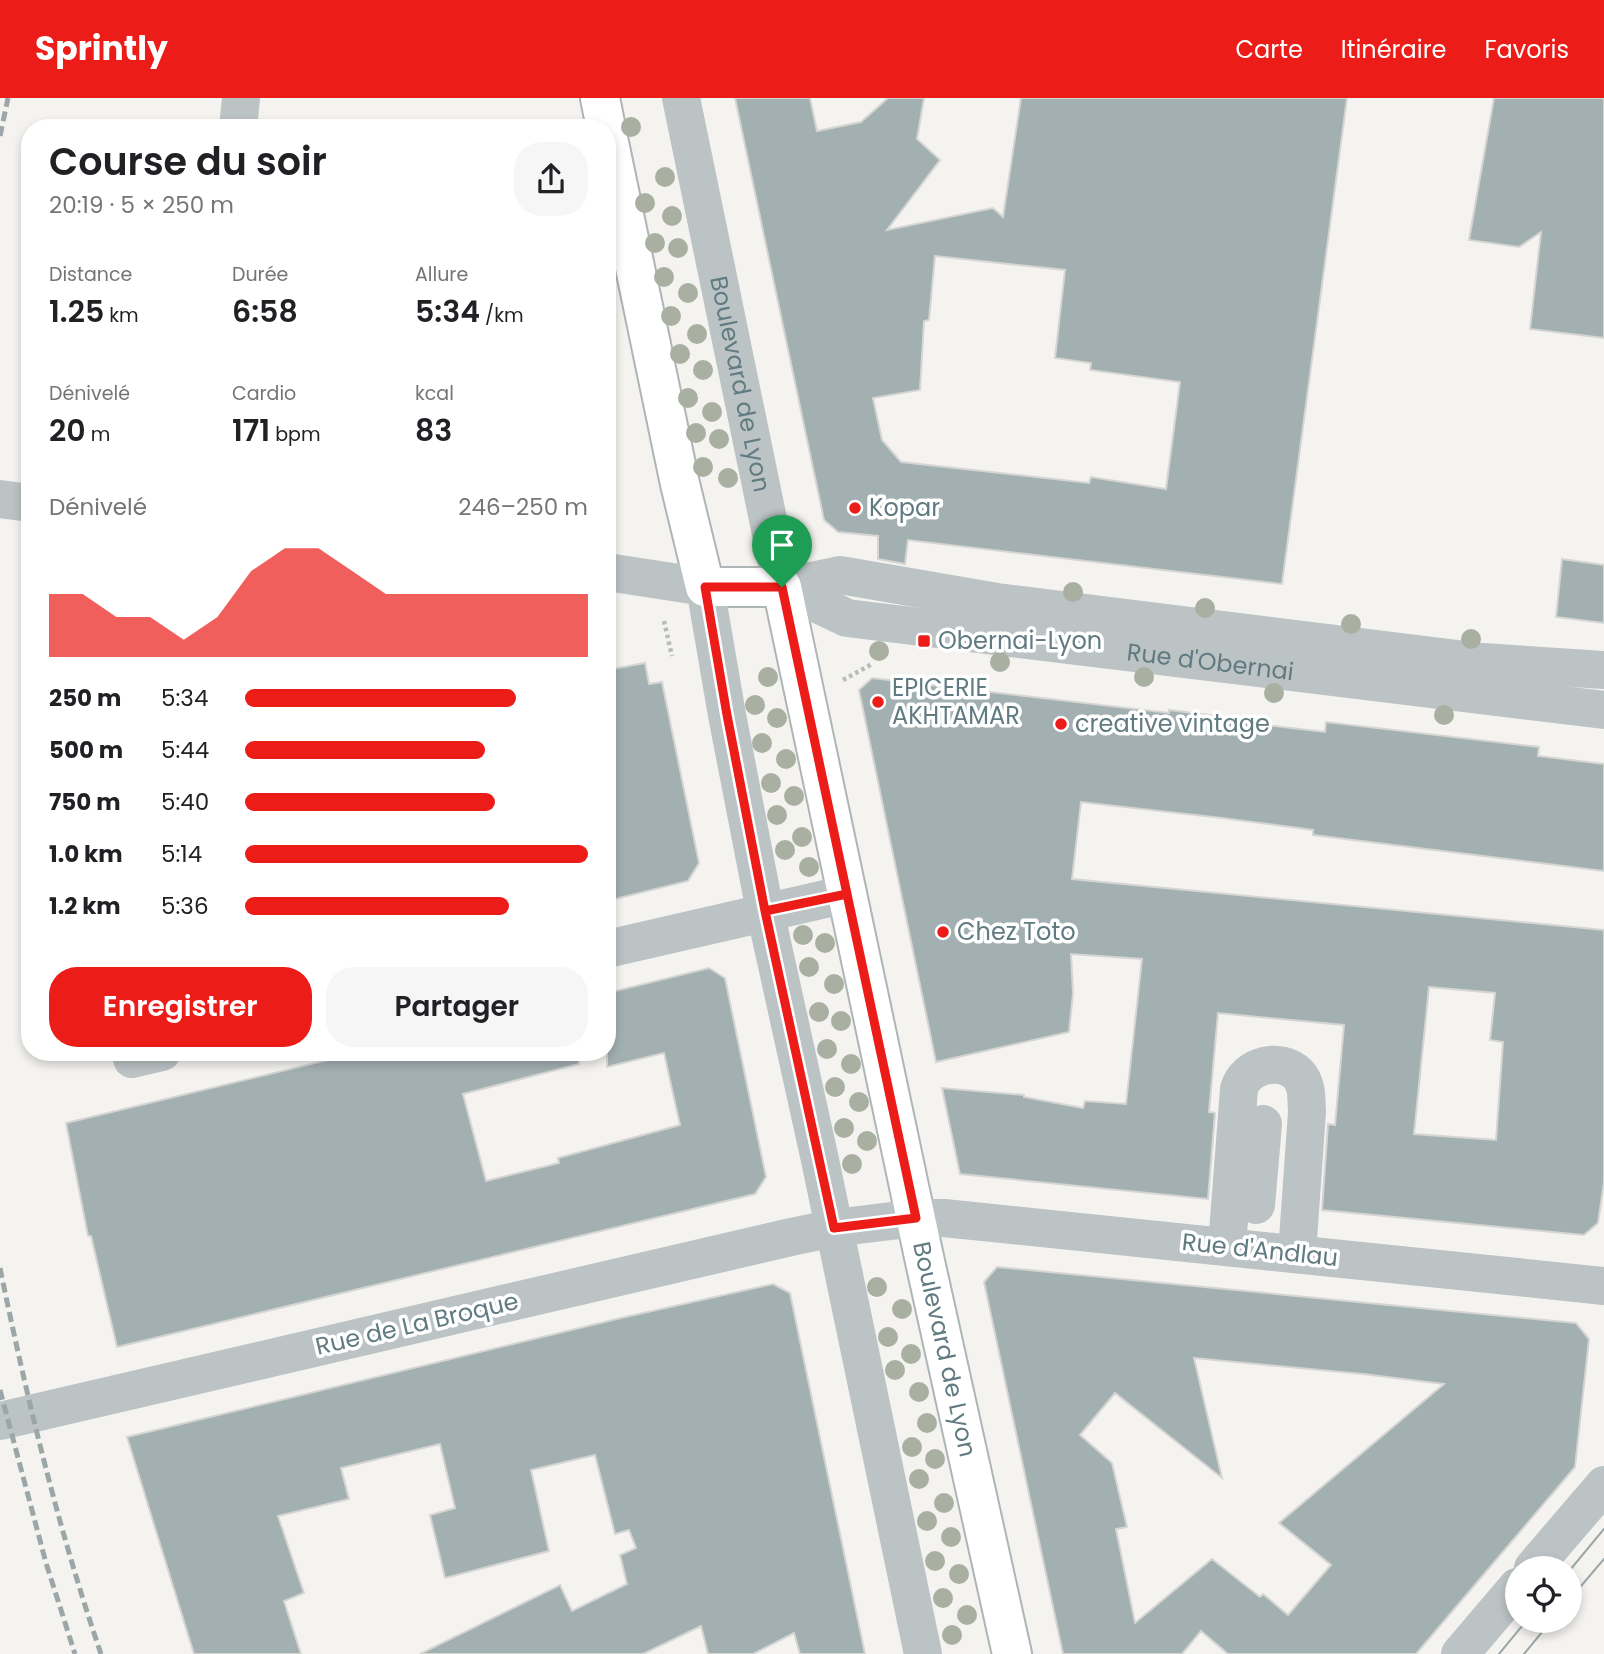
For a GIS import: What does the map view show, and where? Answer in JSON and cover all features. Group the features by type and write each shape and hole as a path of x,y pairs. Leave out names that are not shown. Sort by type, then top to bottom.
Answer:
{"main road":[{"path":"600,98 605,119"},
{"path":"616,174 680,484 705,587"},
{"name":"Rue d'Obernai","path":"705,587 782,587"},
{"name":"Boulevard de Lyon","path":"782,587 1012,1654"}],"street":[{"path":"238,119 241,98"},
{"name":"Boulevard de Lyon","path":"681,98 782,587"},
{"path":"0,499 21,502"},
{"path":"616,573 705,587 765,911 923,1654"},
{"name":"Rue d'Obernai","path":"782,587 840,575 1052,608 1482,662 1604,670"},
{"name":"Rue d'Obernai","path":"782,587 847,618 1604,710"},
{"path":"616,946 847,894"},
{"path":"1263,1250 1273,1125"},
{"name":"Rue d'Andlau","path":"834,1228 916,1218 944,1218 1604,1286"},
{"name":"Rue de La Broque","path":"0,1421 834,1228"},
{"path":"1543,1556 1604,1485"},
{"path":"1460,1654 1505,1601"}],"building":[{"path":"735,98 810,98 817,131 861,122 888,98 924,98 917,139 940,160 887,230 993,208 1003,217 1021,98 1347,98 1282,584 908,540 905,564 878,559 878,536 838,532 824,520","holes":["935,256 1065,270 1055,358 1091,363 1090,370 1180,382 1166,489 1091,477 1089,483 901,462 882,440 873,398 920,390 924,321 929,320"]},
{"path":"1494,98 1604,98 1604,338 1530,329 1541,232 1519,247 1469,240"},
{"path":"1562,559 1604,565 1604,623 1556,617"},
{"path":"645,663 649,684 662,682 699,863 688,881 616,899 616,668"},
{"path":"872,678 1169,713 1169,710 1325,732 1326,722 1539,747 1538,756 1604,764 1604,871 1313,835 1313,830 1081,802 1072,879 1604,930 1604,1182 1598,1223 1584,1235 1322,1210 1328,1124 1335,1125 1344,1025 1218,1013 1209,1112 1215,1113 1208,1199 960,1174 942,1088 1024,1095 1083,1108 1085,1101 1126,1104 1142,959 1071,954 1073,993 1069,1032 936,1062 859,690","holes":["1429,987 1495,993 1490,1040 1503,1042 1496,1140 1414,1134"]},
{"path":"709,968 725,978 766,1177 755,1194 117,1347 91,1236 88,1236 66,1123 324,1061 579,1061 579,1064 463,1094 486,1181 559,1163 558,1158 680,1125 664,1053 607,1067 607,1061 616,1061 616,991"},
{"path":"997,1267 1576,1323 1589,1339 1575,1467 1416,1654 1228,1654 1201,1631 1182,1654 1063,1654 984,1282","holes":["1194,1358 1444,1384 1279,1523 1331,1565 1288,1615 1263,1594 1260,1597 1212,1559 1135,1623 1116,1529 1127,1527 1112,1463 1080,1435 1115,1393 1222,1478"]},
{"path":"773,1284 790,1293 865,1654 800,1654 794,1633 753,1654 708,1654 701,1626 643,1654 420,1654 560,1585 572,1611 627,1584 620,1555 636,1548 629,1530 615,1534 595,1455 531,1470 549,1551 445,1578 430,1515 455,1508 440,1444 341,1468 349,1499 278,1516 304,1593 284,1601 301,1654 194,1654 127,1437"}],"tram line":[{"path":"1582,1556 1604,1529"},
{"path":"1582,1585 1604,1559"},
{"path":"1499,1654 1516,1633"},
{"path":"1524,1654 1541,1633"}],"railway":[{"path":"0,136 8,98"},
{"path":"0,1268 44,1463 101,1654"},
{"path":"0,1390 46,1563 75,1654"}],"place":[{"name":"Kopar","path":"855,508"},
{"name":"Obernai-Lyon","path":"924,641"},
{"name":"EPICERIE AKHTAMAR","path":"878,702"},
{"name":"creative vintage","path":"1061,724"},
{"name":"Chez Toto","path":"943,932"}],"route":[{"path":"782,587 705,587 765,911 847,894 916,1218 834,1228 765,911 847,894 782,587"}]}
